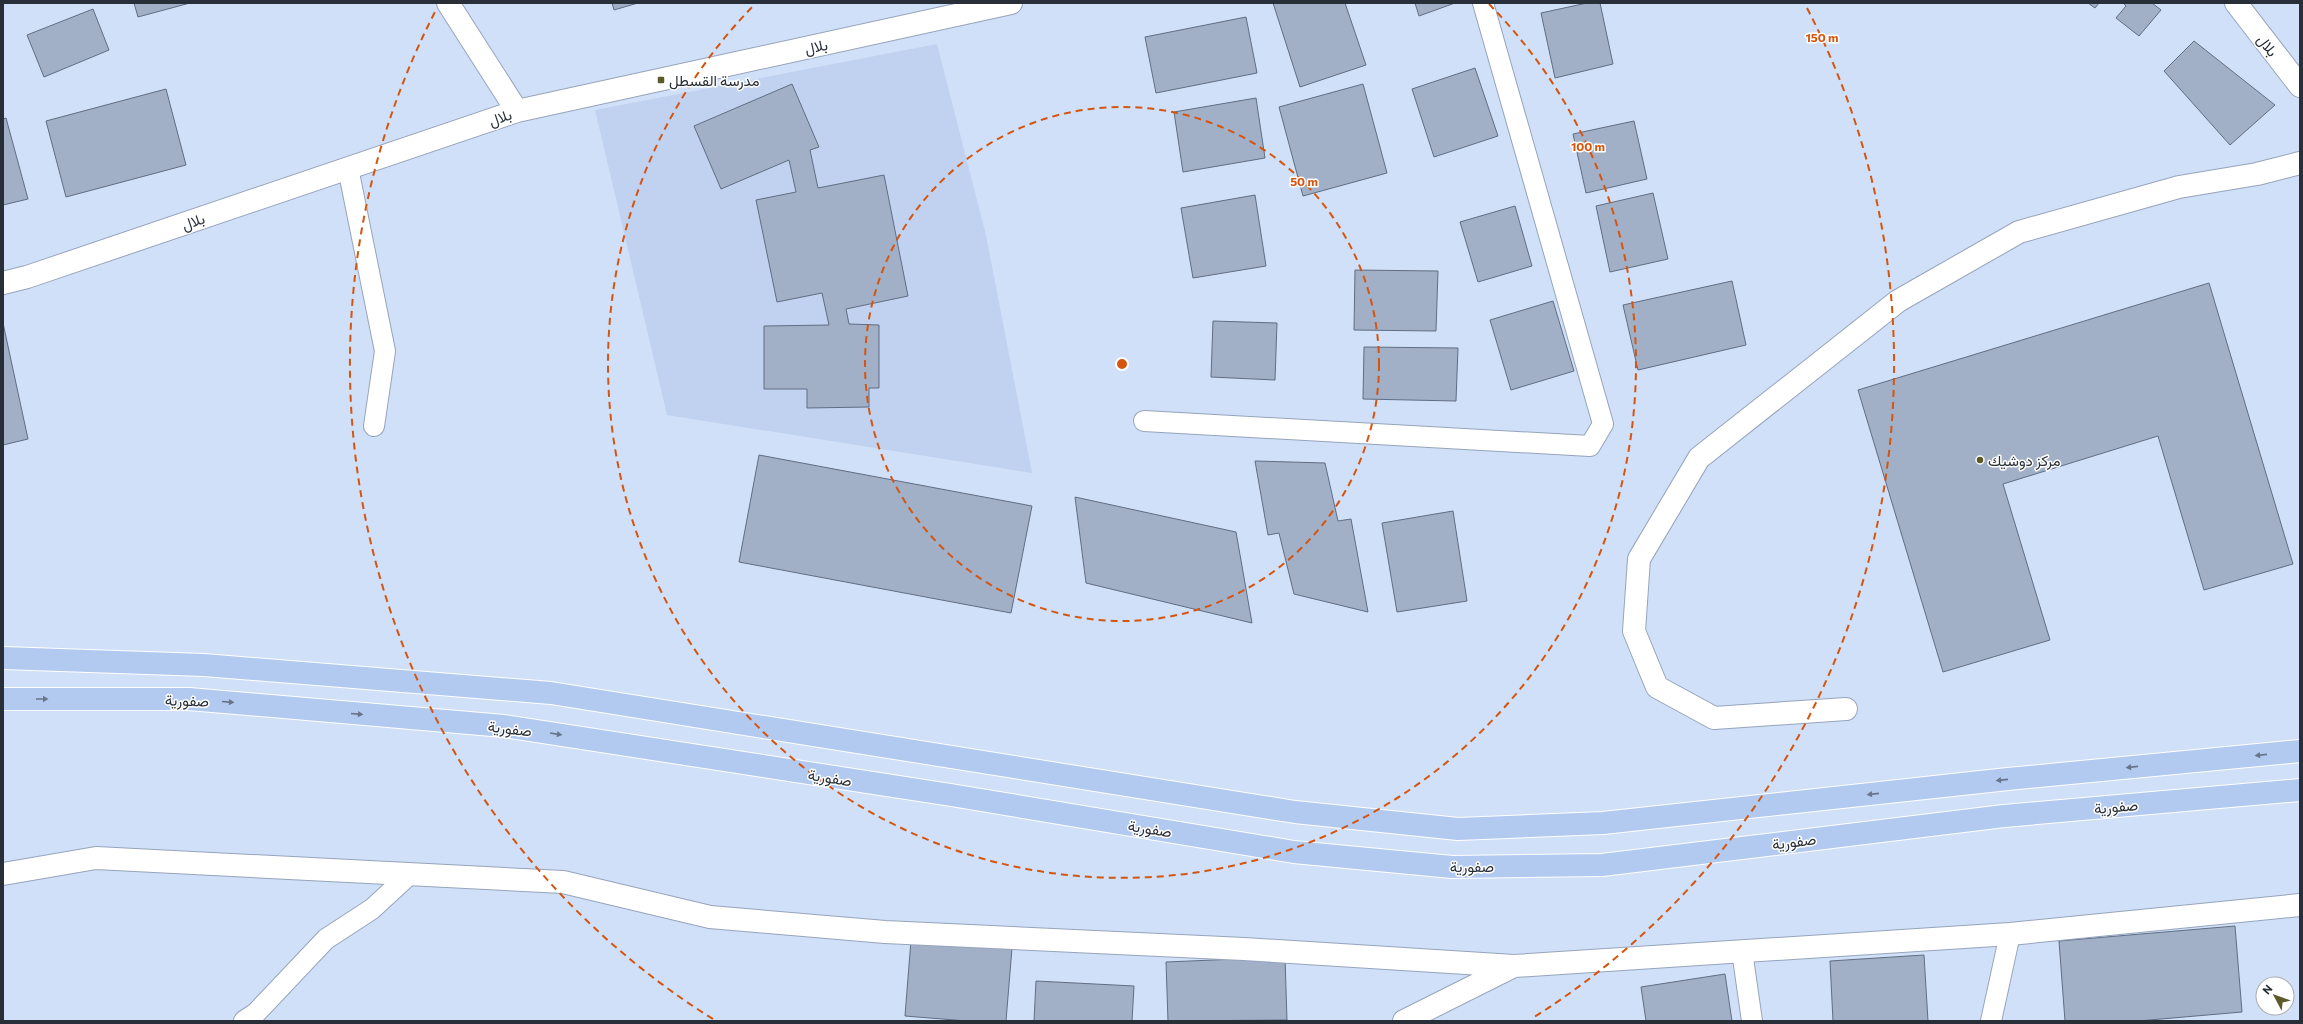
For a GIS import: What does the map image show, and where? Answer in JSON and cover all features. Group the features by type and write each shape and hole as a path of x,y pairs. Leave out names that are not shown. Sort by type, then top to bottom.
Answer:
{"main road":[{"path":"3,658 204,666 551,694 1295,812 1458,829 1603,823 2008,779 2300,751"},
{"name":"صفورية","path":"3,699 189,699 504,726 951,796 1294,852 1452,867 1602,865 2004,816 2300,790"}],"street":[{"path":"448,3 517,111"},
{"name":"بلال","path":"3,282 27,277 517,111 1011,3"},
{"name":"بلال","path":"2236,3 2300,86"},
{"path":"1846,710 1714,718 1657,687 1634,631 1639,559 1699,458 1898,301 2019,232 2180,187 2257,174 2300,163"},
{"path":"3,874 96,858 563,882 718,918 885,932 1244,949 1514,966 2010,934 2300,905"},
{"path":"1404,1021 1514,966"}],"lane":[{"path":"1144,421 1590,446 1603,424 1483,3"},
{"path":"348,168 385,351 374,426"},
{"path":"244,1021 256,1013 326,939 372,909 410,874"},
{"path":"1991,1021 2010,934"},
{"path":"1742,952 1752,1021"}],"shaded area":[{"path":"937,44 986,235 1032,473 667,415 595,110"}],"building":[{"path":"134,3 190,3 138,17"},
{"path":"612,3 638,3 614,10"},
{"path":"1273,3 1345,3 1366,65 1300,87"},
{"path":"1415,3 1455,3 1419,16"},
{"path":"1587,3 1600,3 1613,64 1555,78 1541,13"},
{"path":"2088,3 2099,3 2095,8"},
{"path":"2123,3 2152,3 2161,10 2139,36 2116,18 2126,6"},
{"path":"93,9 109,50 44,77 27,35"},
{"path":"1246,17 1257,73 1156,93 1145,37"},
{"path":"2194,41 2275,105 2230,145 2164,71"},
{"path":"1475,68 1498,136 1434,157 1412,89"},
{"path":"792,84 819,147 810,150 818,188 884,175 908,296 846,309 849,324 879,325 879,388 869,388 869,407 807,408 807,389 764,389 764,326 829,325 822,293 777,302 756,200 796,192 789,160 721,189 694,126"},
{"path":"1363,84 1387,173 1303,196 1279,107"},
{"path":"166,89 186,165 66,197 46,121"},
{"path":"1256,98 1265,158 1183,172 1174,112"},
{"path":"6,118 28,199 3,205 3,119"},
{"path":"1634,121 1647,179 1586,193 1573,134"},
{"path":"1653,193 1668,259 1610,272 1596,206"},
{"path":"1255,195 1266,266 1193,278 1181,208"},
{"path":"1515,206 1532,266 1478,282 1460,222"},
{"path":"1355,270 1438,271 1436,331 1354,330"},
{"path":"1732,281 1746,345 1638,370 1623,305"},
{"name":"مركز دوشيك","path":"2209,283 2293,564 2204,590 2158,436 2003,484 2050,640 1943,672 1858,390"},
{"path":"1553,301 1574,371 1511,390 1490,320"},
{"path":"1213,321 1277,323 1275,380 1211,377"},
{"path":"3,323 28,439 3,445"},
{"path":"1364,347 1458,348 1456,401 1363,399"},
{"path":"759,455 1032,506 1011,613 739,562"},
{"path":"1255,461 1325,463 1338,521 1351,519 1368,612 1294,594 1279,533 1268,535"},
{"path":"1075,497 1236,532 1252,623 1086,583"},
{"path":"1453,511 1467,601 1397,612 1382,523"},
{"path":"2235,926 2242,1012 2138,1021 2065,1021 2059,941"},
{"path":"911,940 1012,948 1006,1021 967,1021 905,1016"},
{"path":"1924,955 1928,1021 1833,1021 1830,961"},
{"path":"1285,957 1287,1020 1168,1021 1166,962"},
{"path":"1725,974 1732,1021 1646,1021 1641,987"},
{"path":"1036,981 1134,986 1132,1021 1034,1021"}],"place":[{"name":"مدرسة القسطل","path":"661,80"},
{"name":"مركز دوشيك","path":"1980,460"}]}
